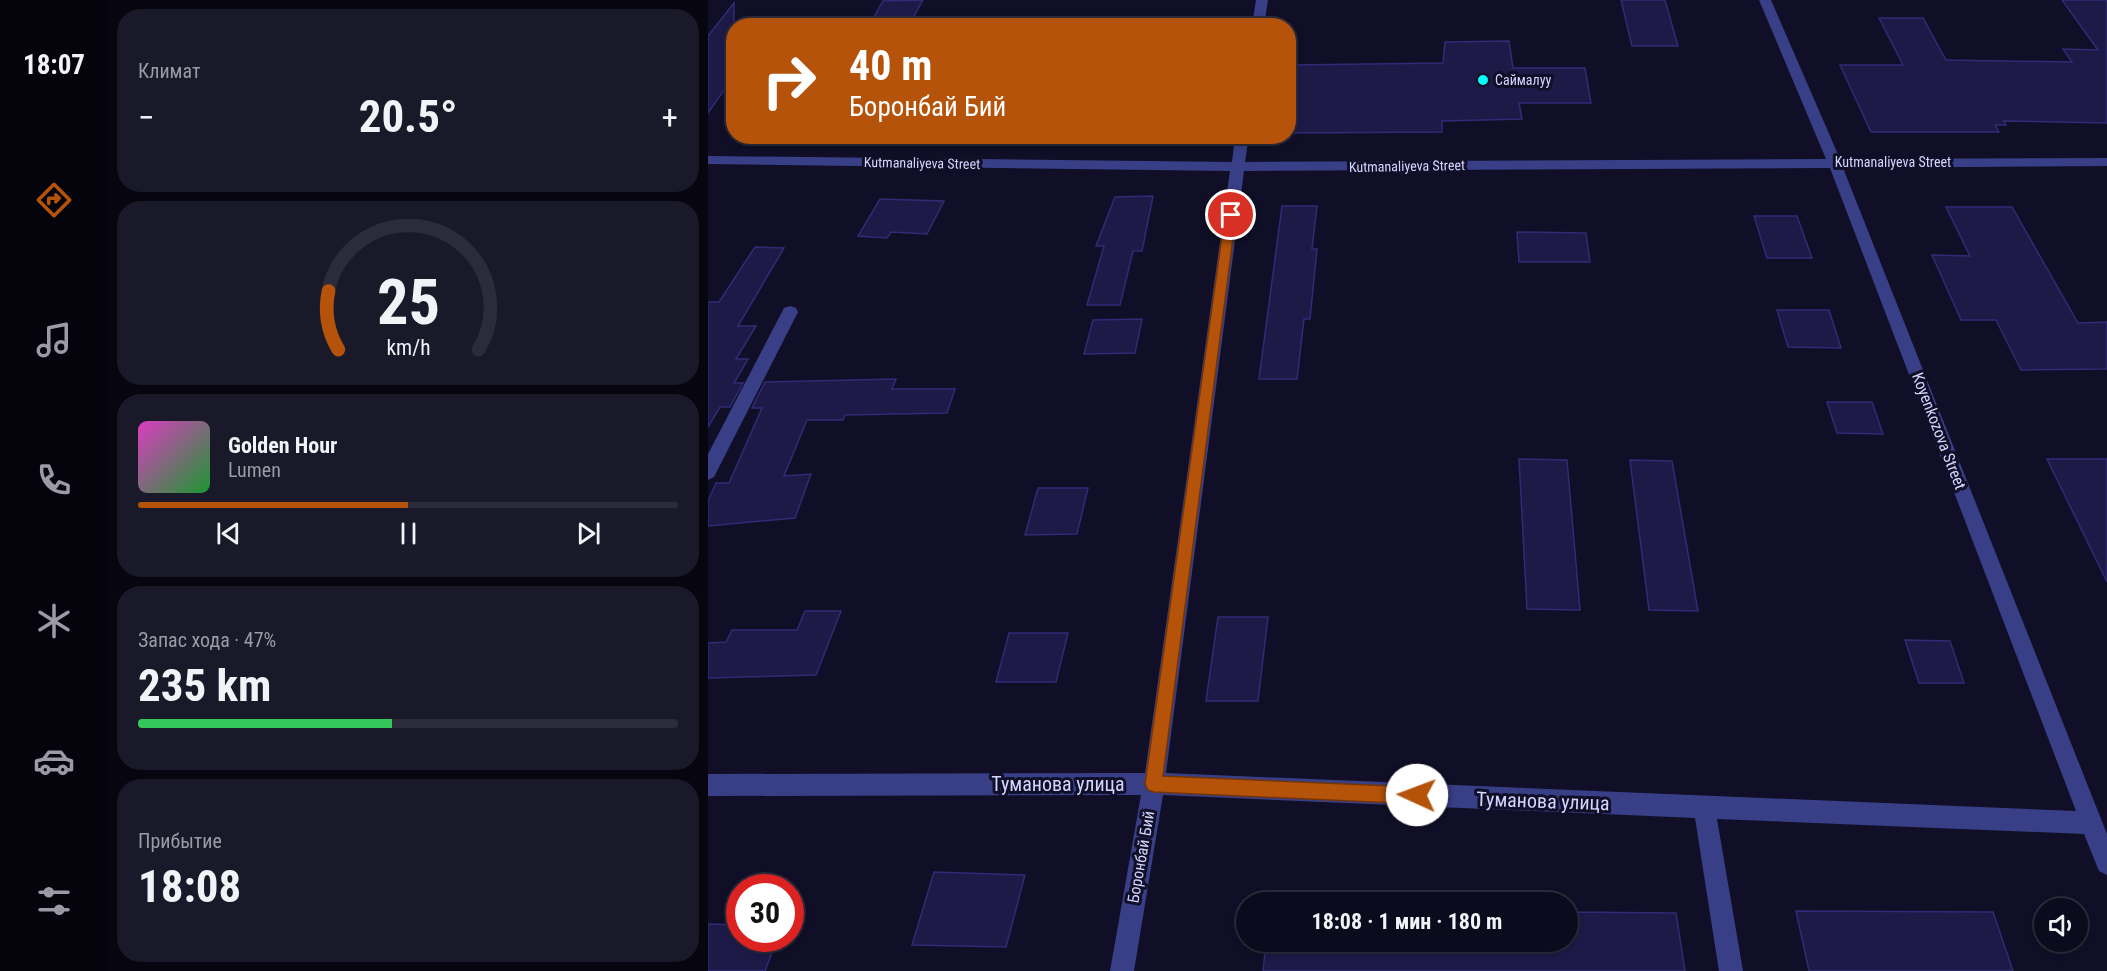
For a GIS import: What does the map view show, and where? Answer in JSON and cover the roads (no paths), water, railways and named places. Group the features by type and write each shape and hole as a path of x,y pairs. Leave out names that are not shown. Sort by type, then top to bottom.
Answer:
{"street":[{"path":"1259,18 1262,0"},
{"name":"Koyenkozova Street","path":"1765,0 1834,162 2107,863"},
{"name":"Боронбай Бий","path":"1122,971 1154,784 1241,144"},
{"name":"Kutmanaliyeva Street","path":"708,160 1237,167 2107,162"},
{"path":"708,472 790,312"},
{"name":"Туманова улица","path":"708,785 1154,784 2091,823"},
{"path":"1704,807 1731,971"}],"place":[{"name":"Саймалуу","path":"1483,80"}]}
